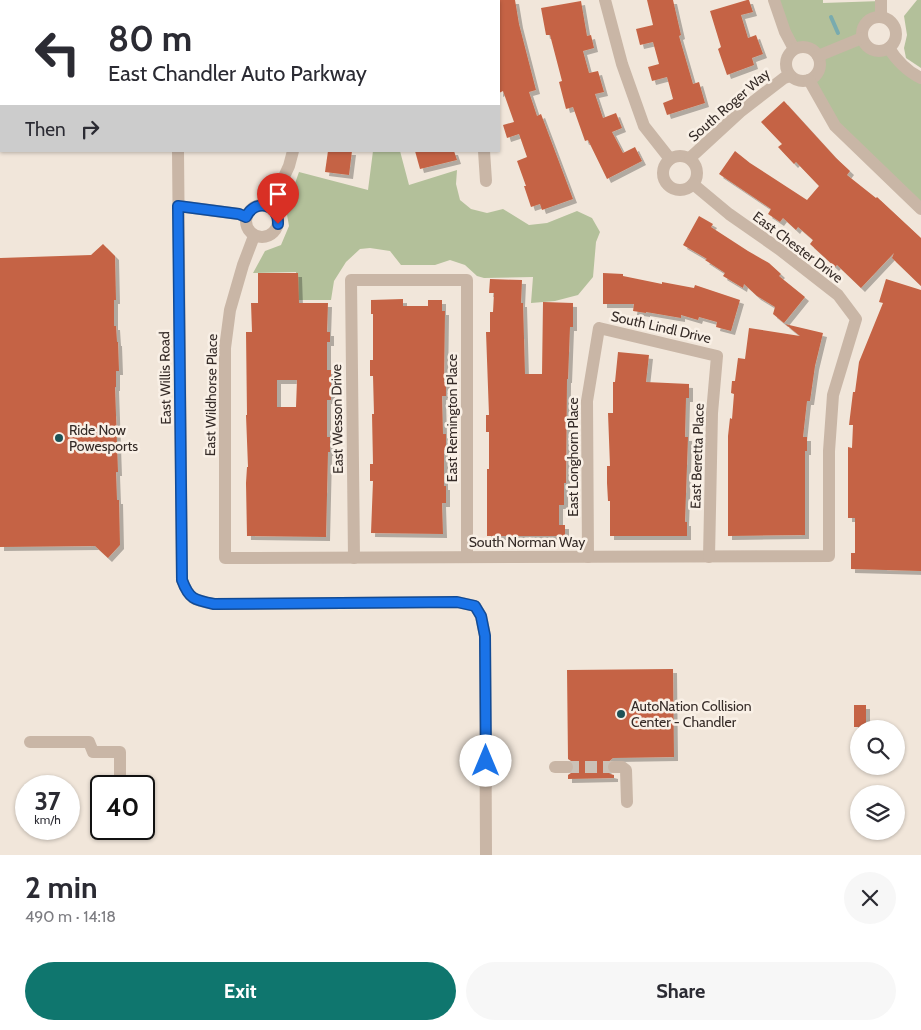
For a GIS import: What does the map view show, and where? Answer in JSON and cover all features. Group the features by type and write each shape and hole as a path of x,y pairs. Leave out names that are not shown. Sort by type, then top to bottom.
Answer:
{"street":[{"path":"605,0 622,64 644,126 670,159"},
{"path":"774,0 785,32 794,49"},
{"path":"881,0 881,17"},
{"path":"875,17 881,17 891,22 896,32 896,38 889,48 878,51 868,47 862,38 862,33 866,22 875,17"},
{"path":"818,56 862,38"},
{"path":"810,48 818,56 820,67 818,73 809,80 799,81 790,76 787,71 786,62 790,52 794,49 810,48"},
{"path":"889,48 894,56 921,78"},
{"name":"South Roger Way","path":"690,158 740,112 784,78 790,76"},
{"path":"809,80 835,126 921,208"},
{"name":"East Willis Road","path":"178,152 182,580 186,591 194,600 214,604 457,602 475,606 481,616 485,636 486,855"},
{"path":"270,207 293,152"},
{"path":"484,152 486,181"},
{"path":"680,155 690,158 697,168 696,179 693,184 683,190 677,190 664,180 664,168 670,159 680,155"},
{"name":"East Chester Drive","path":"693,184 729,214 779,249 838,295 856,319 833,395 829,451 829,556"},
{"path":"266,205 270,207 279,219 277,229 269,236 259,238 254,236 247,228 246,217 256,206 266,205"},
{"path":"178,206 239,214 246,217"},
{"name":"East Wildhorse Place","path":"225,558 225,348 230,310 243,264 254,236"},
{"name":"East Wesson Drive","path":"354,558 351,280 467,280"},
{"name":"East Remington Place","path":"467,280 467,557"},
{"name":"South Lindl Drive","path":"599,328 717,356"},
{"name":"East Longhorn Place","path":"588,557 587,401 599,328"},
{"name":"East Beretta Place","path":"709,557 712,414 717,356"},
{"name":"South Norman Way","path":"225,558 829,556"},
{"path":"30,742 89,742 93,752 120,752 120,775"},
{"path":"614,767 622,767 626,770 627,802"}],"green space":[{"path":"774,0 823,0 823,3 881,1 875,17 864,28 862,37 867,46 872,50 886,52 921,78 921,209 835,126 814,77 819,67 817,57 810,49 799,47"},
{"path":"917,0 921,0 921,68 906,58 904,48 907,35 904,16"},
{"path":"373,152 400,152 409,185 457,170 456,184 460,200 471,209 487,213 503,209 529,225 547,223 577,211 592,218 600,232 596,242 593,277 578,295 555,301 531,303 533,277 484,278 477,276 465,265 450,260 435,265 401,265 390,251 370,248 360,249 346,262 334,281 331,300 298,300 296,272 253,273 265,251 281,245 289,226 286,209 299,172 368,190"}],"building":[{"path":"500,0 515,0 519,24 536,90 529,92 537,116 541,114 573,199 542,210 540,204 531,207 517,161 527,157 519,134 507,138 503,125 514,122 503,91 500,92"},
{"path":"647,0 673,0 681,35 679,36 693,84 699,82 705,103 667,115 663,103 673,99 667,77 652,81 648,67 659,64 653,42 640,45 636,29 653,25"},
{"path":"749,0 753,12 741,15 748,38 756,35 763,54 752,58 754,65 727,75 718,49 721,47 710,11"},
{"path":"581,1 587,36 591,35 594,48 583,51 589,73 598,71 604,92 595,94 603,118 616,113 622,128 612,132 623,153 635,147 642,161 607,179 588,140 585,141 573,107 566,109 559,82 562,81 550,35 546,35 541,8"},
{"path":"784,101 850,171 847,175 877,197 921,238 921,286 892,258 894,253 861,288 837,265 835,267 810,244 813,240 798,227 796,230 783,218 780,222 768,214 771,209 719,174 735,151 807,200 819,186 796,162 794,164 778,147 782,144 761,122"},
{"path":"328,152 352,152 349,175 325,172"},
{"path":"415,152 454,152 457,160 420,169"},
{"path":"699,216 713,224 711,227 769,263 781,274 779,276 805,297 784,323 773,314 775,307 757,296 744,284 743,288 723,276 725,273 705,260 707,259 683,245"},
{"path":"103,244 115,256 116,300 114,300 114,326 116,326 118,342 119,371 116,371 115,387 118,472 116,472 120,545 108,558 95,546 0,547 0,258 91,255"},
{"path":"258,273 298,273 299,303 328,303 327,332 330,332 330,342 327,342 327,370 331,370 331,400 327,400 327,437 330,437 330,452 328,452 326,537 247,536 246,332 252,332 251,303 258,303","holes":["277,380 297,380 296,407 277,407"]},
{"path":"603,273 623,274 623,276 662,284 662,282 694,288 695,285 740,300 731,331 716,327 717,322 699,317 698,320 681,315 681,318 633,311 634,304 603,304"},
{"path":"490,279 522,280 521,303 523,303 525,374 542,374 543,302 573,303 573,327 570,327 567,379 566,483 564,483 564,505 559,505 559,525 565,525 565,536 487,536 489,432 486,432 486,415 489,415 486,332 490,332 490,312 493,312 494,293 489,293"},
{"path":"886,279 921,290 921,571 851,569 851,553 855,553 855,518 848,518 848,447 852,448 853,425 849,425 859,362 883,303 879,302"},
{"path":"403,299 403,306 428,306 428,300 442,300 442,311 445,311 444,382 446,382 446,396 442,396 443,434 446,434 444,486 446,486 446,503 442,503 443,534 371,533 373,481 370,481 370,464 373,464 372,414 374,414 373,376 370,376 370,360 373,360 373,314 371,314 371,300"},
{"path":"785,324 823,333 815,366 810,401 807,401 803,437 807,437 807,451 805,451 805,535 728,536 728,436 730,418 732,419 734,394 731,393 732,381 735,381 738,358 745,359 749,328 800,336"},
{"path":"618,352 649,355 646,382 689,384 689,398 686,398 685,437 688,437 685,522 687,522 687,536 610,536 610,501 608,501 607,483 607,466 610,466 608,413 613,413 613,382 615,382"},
{"name":"AutoNation Collision Center - Chandler","path":"673,669 674,757 613,758 607,763 606,767 610,774 614,775 614,778 568,779 568,775 574,771 575,767 574,763 568,759 567,670"},
{"path":"854,705 866,705 866,720 854,720"}],"waterway":[{"path":"831,17 838,33"}],"tunnel":[{"path":"567,767 614,767"}],"place":[{"name":"Ride Now Powesports","path":"59,438"},
{"name":"AutoNation Collision Center - Chandler","path":"621,714"}],"route":[{"path":"278,224 277,214 266,205 256,206 248,212 246,217 239,214 178,206 182,580 186,591 194,600 214,604 457,602 475,606 481,616 485,636 486,761"}]}
